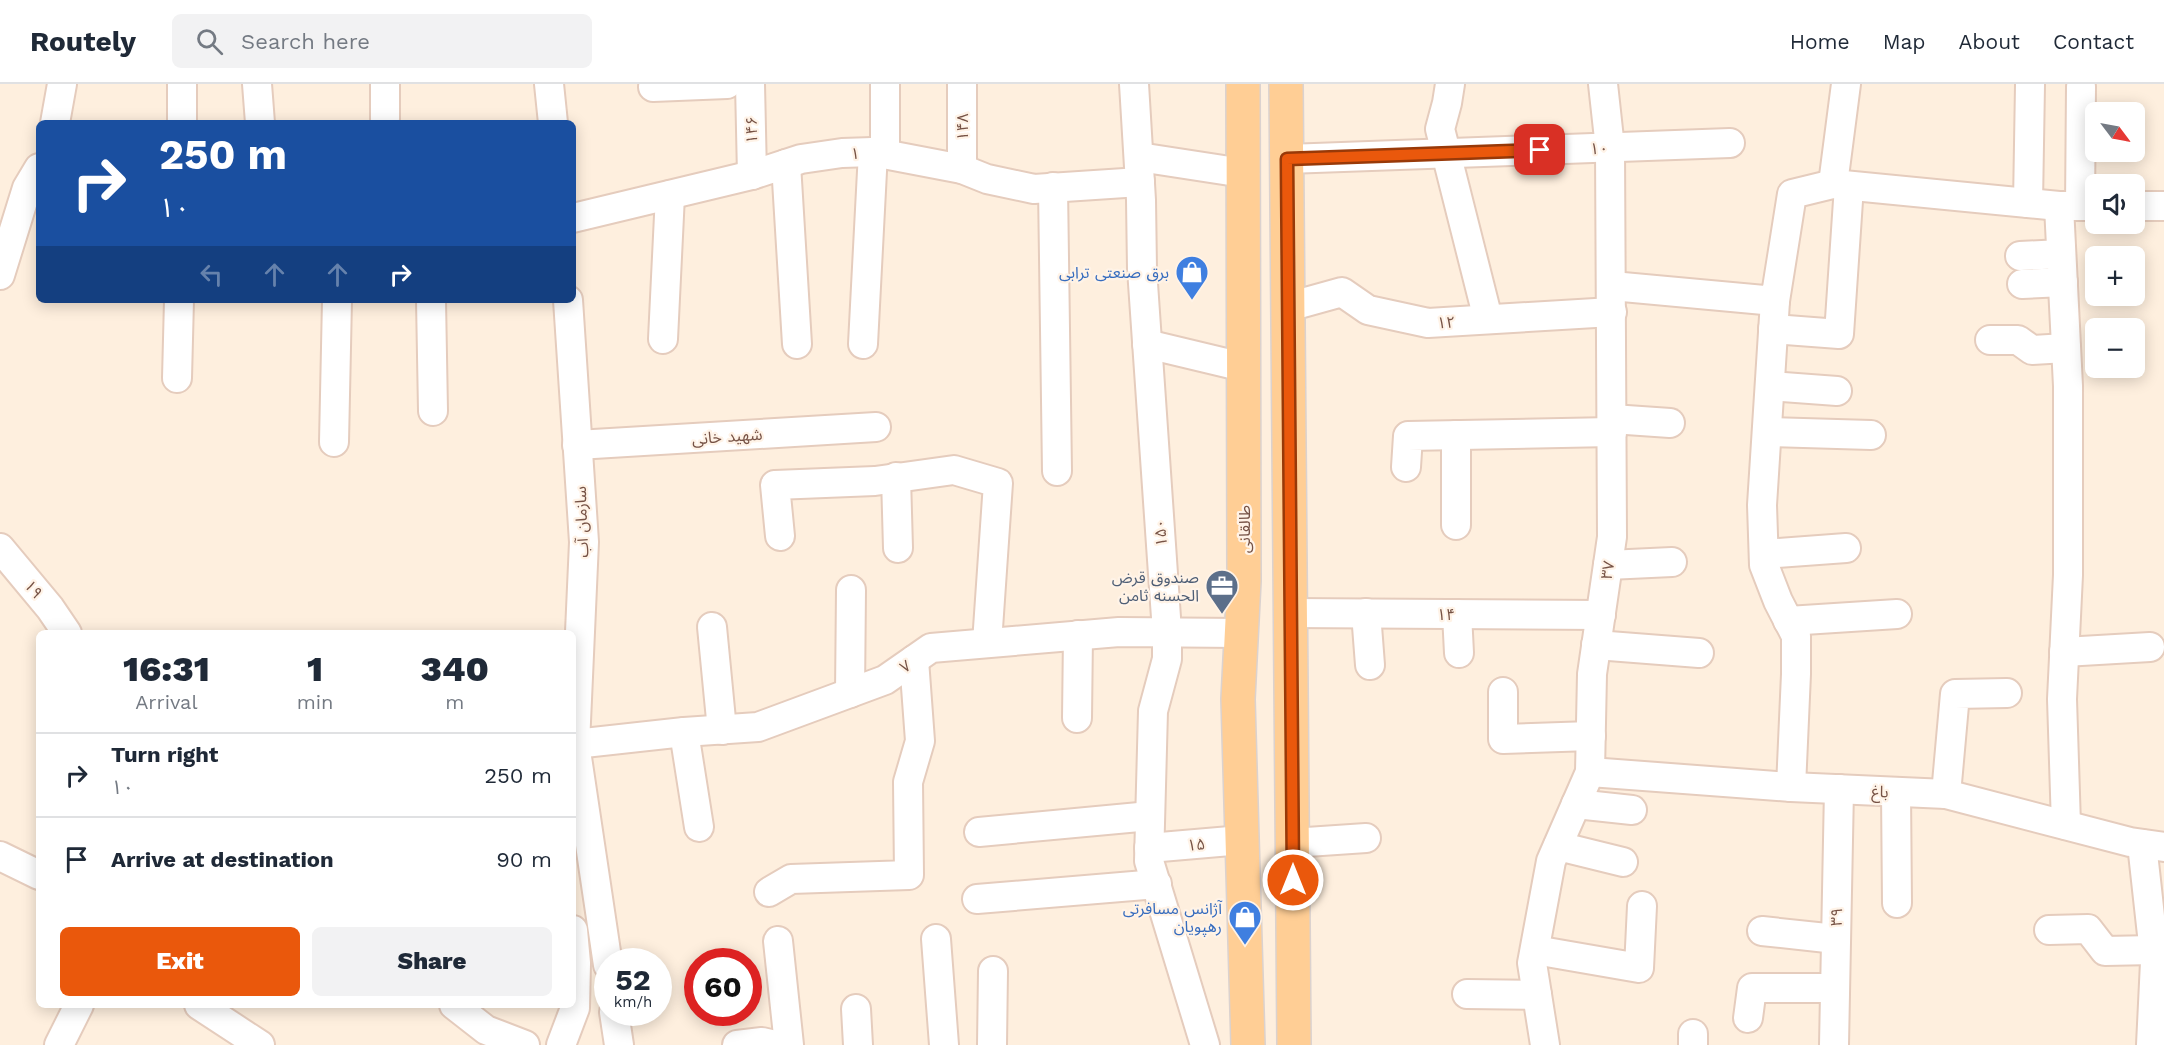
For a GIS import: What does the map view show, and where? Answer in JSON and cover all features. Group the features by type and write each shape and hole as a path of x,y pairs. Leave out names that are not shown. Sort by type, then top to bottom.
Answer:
{"main road":[{"name":"طالقانی","path":"1243,84 1244,581 1238,699 1248,1045"},
{"path":"1286,84 1294,1045"}],"street":[{"path":"56,120 62,84"},
{"path":"182,84 182,120"},
{"path":"258,84 260,120"},
{"path":"385,119 386,84"},
{"path":"549,84 553,120"},
{"path":"653,87 727,84"},
{"name":"۱۴۶","path":"750,84 752,175"},
{"path":"863,344 885,84"},
{"name":"۱۴۸","path":"962,84 962,169"},
{"name":"۱۵۰","path":"1134,84 1142,268 1167,632 1167,659 1153,711 1149,861 1205,1045"},
{"path":"1450,84 1440,129 1488,320"},
{"name":"۳۷","path":"1545,1045 1532,963 1551,861 1590,772 1592,674 1612,537 1611,148 1604,84"},
{"path":"1773,329 1839,334 1841,185 1846,84"},
{"path":"2028,203 2030,85"},
{"path":"2066,825 2062,699 2068,575 2066,348 2061,254 2078,206 2081,87"},
{"name":"۱۰","path":"1287,159 1730,143"},
{"name":"۱","path":"576,217 752,175 801,159 842,153 879,153 962,169 987,179 1034,189 1139,169 1243,173"},
{"path":"786,164 797,344"},
{"path":"0,275 35,183"},
{"path":"1791,787 1796,636 1778,601 1764,565 1762,505 1775,301 1792,194 1841,185 2078,206"},
{"path":"1053,187 1057,471"},
{"path":"663,339 670,195"},
{"path":"2145,206 2164,206"},
{"path":"2020,256 2061,254"},
{"path":"2022,284 2063,282"},
{"name":"۱۲","path":"1288,307 1342,292 1368,310 1428,323 1488,320 1612,299 1775,301"},
{"path":"177,378 179,303"},
{"path":"334,442 337,303"},
{"path":"431,303 433,411"},
{"name":"سازمان آب","path":"568,303 584,542 576,707"},
{"path":"1990,340 2018,340 2032,350 2066,348"},
{"path":"1147,344 1243,366"},
{"path":"1770,386 1837,391"},
{"path":"1406,467 1408,436 1670,423"},
{"name":"شهید خانی","path":"577,445 876,427"},
{"path":"1767,432 1871,435"},
{"path":"1456,435 1456,525"},
{"path":"780,536 775,485 875,480 954,470 998,483 987,643"},
{"path":"897,477 898,548"},
{"name":"۱۹","path":"0,548 50,608 65,630"},
{"path":"1764,554 1846,548"},
{"path":"1608,565 1672,562"},
{"path":"850,693 851,590"},
{"name":"۱۴","path":"1291,612 1601,615"},
{"path":"1366,613 1370,665"},
{"path":"1456,614 1459,653"},
{"path":"1788,621 1897,614"},
{"path":"712,627 723,730"},
{"name":"۷","path":"576,748 684,732 759,727 885,680 931,648 1119,632 1241,633"},
{"path":"1077,718 1078,635"},
{"path":"1596,645 1699,653"},
{"path":"2064,652 2150,647"},
{"path":"769,892 791,879 909,875 908,782 920,741 914,660"},
{"path":"1503,692 1503,738 1591,736"},
{"path":"1946,794 1955,694 2007,693"},
{"path":"684,732 699,827"},
{"name":"سازمان آب","path":"576,761 605,948"},
{"name":"باغ","path":"1590,772 1791,787 1946,794 2153,845"},
{"name":"۳۹","path":"1834,1045 1839,789"},
{"path":"1896,792 1897,903"},
{"path":"1576,804 1632,810"},
{"path":"979,832 1150,816"},
{"path":"1292,843 1366,838"},
{"name":"۱۵","path":"1149,848 1242,840"},
{"path":"2151,1045 2154,950 2153,845"},
{"path":"1558,846 1623,862"},
{"path":"0,856 36,874"},
{"path":"976,899 1156,885"},
{"path":"1534,950 1639,968 1642,906"},
{"path":"2049,930 2088,929 2105,951 2154,950"},
{"path":"1762,930 1836,939"},
{"path":"936,939 944,1045"},
{"path":"778,941 789,1045"},
{"path":"992,1045 993,971"},
{"path":"1748,1018 1752,988 1835,988"},
{"path":"1467,994 1537,994"},
{"path":"59,1045 78,1008"},
{"path":"204,1008 260,1045"},
{"path":"458,1008 486,1030 525,1045"},
{"path":"561,1045 575,1008"},
{"path":"856,1009 858,1045"},
{"path":"616,1026 619,1045"},
{"path":"737,1045 762,1042 775,1045"}],"place":[{"name":"برق صنعتی ترابی","path":"1192,301"},
{"name":"صندوق قرض الحسنه ثامن","path":"1222,615"},
{"name":"آژانس مسافرتی رهپویان","path":"1245,946"}],"route":[{"path":"1293,880 1287,159 1540,150"}]}
